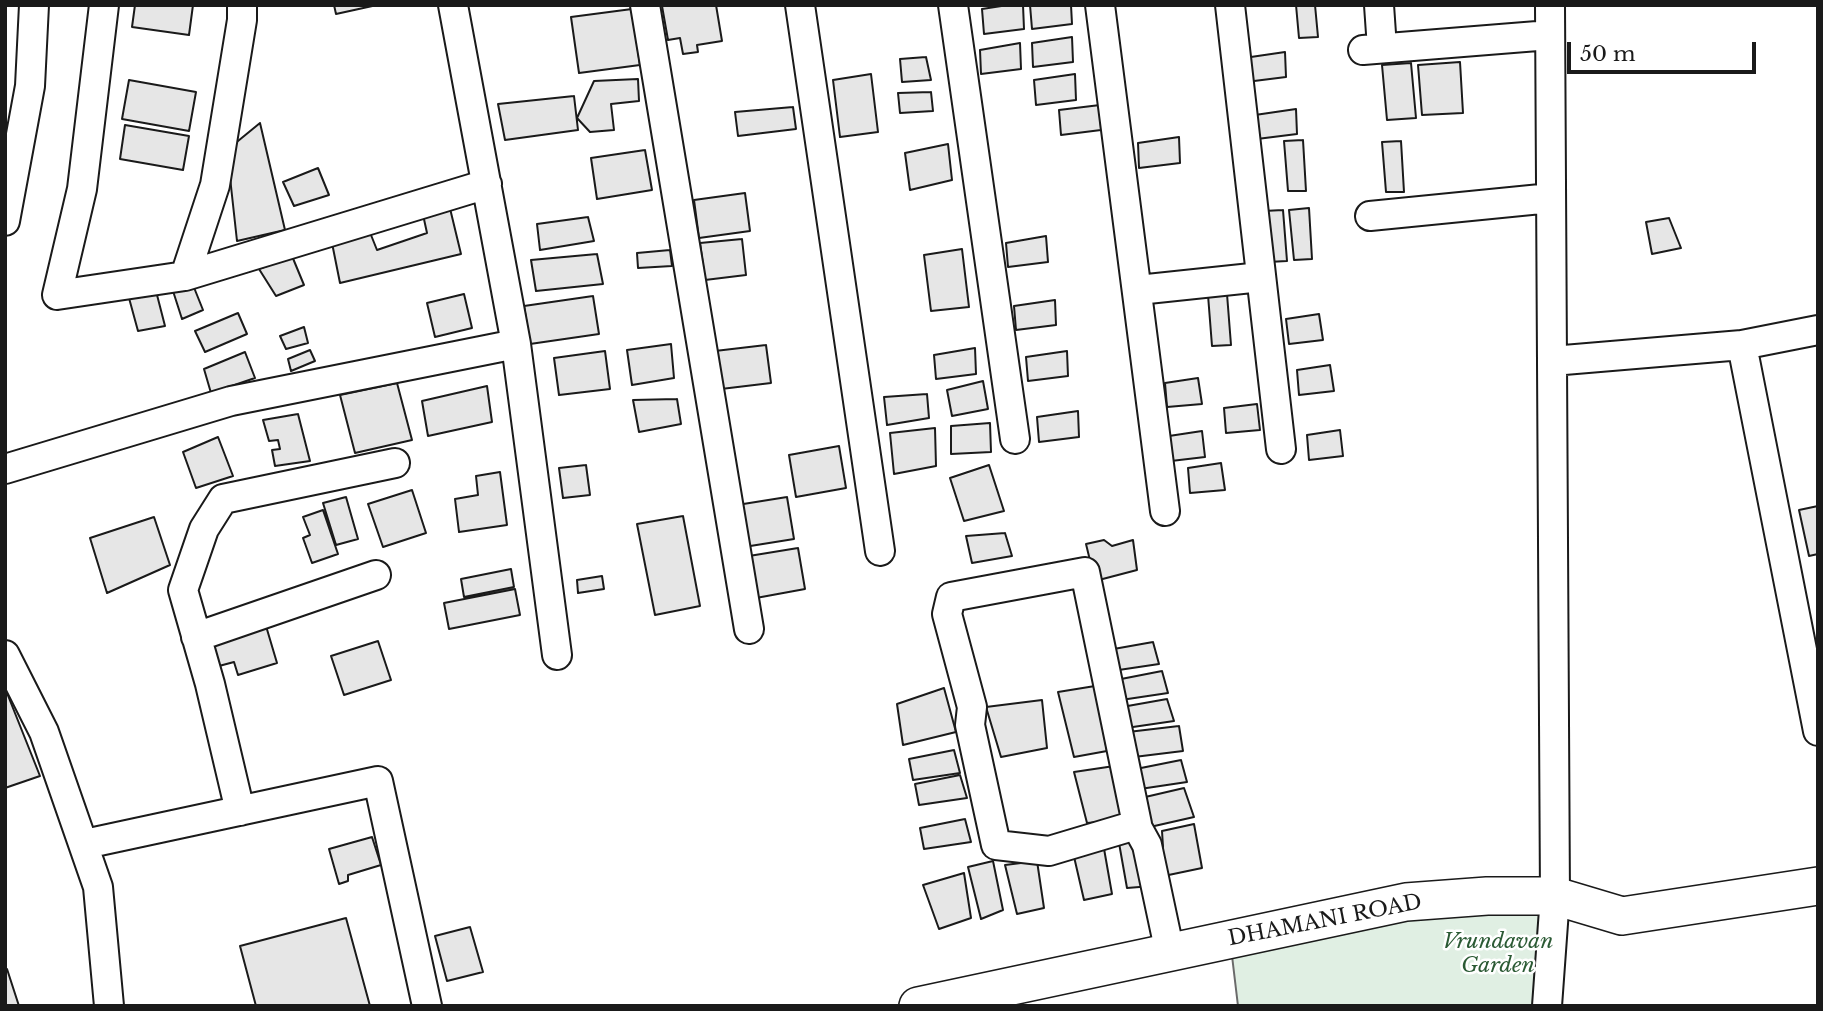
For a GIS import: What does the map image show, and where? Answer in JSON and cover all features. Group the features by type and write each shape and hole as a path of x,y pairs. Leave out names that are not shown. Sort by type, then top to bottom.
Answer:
{"main road":[{"name":"DHAMANI ROAD","path":"918,1006 1406,902 1487,896 1555,896 1622,916 1818,886"}],"street":[{"path":"5,221 30,86 34,5"},
{"path":"104,5 82,189 57,295 185,276 487,184"},
{"path":"185,276 215,185 242,20 242,5"},
{"path":"453,5 516,344 557,655"},
{"path":"645,5 749,629"},
{"path":"800,5 880,551"},
{"path":"953,5 1015,439"},
{"path":"1100,5 1165,511"},
{"path":"1230,5 1281,449"},
{"path":"1379,5 1372,49 1550,35"},
{"path":"1547,1006 1555,896 1550,5"},
{"path":"1370,216 1550,198"},
{"path":"1138,290 1261,277"},
{"path":"1552,361 1742,345 1818,330"},
{"path":"5,469 231,401 516,344"},
{"path":"1742,345 1818,731"},
{"path":"240,811 183,590 204,529 223,499 395,463"},
{"path":"1137,824 1086,572 951,597 947,614 972,707 970,725 996,845 1049,851 1136,825 1147,845 1170,953"},
{"path":"197,637 376,575"},
{"path":"5,654 44,732 98,887 109,1006"},
{"path":"85,844 379,781 427,1006"}],"green space":[{"name":"Vrundavan Garden","path":"1555,896 1547,1006 1238,1006 1230,939"}],"building":[{"path":"135,5 193,5 189,35 132,27"},
{"path":"334,5 377,5 336,14"},
{"path":"716,5 722,41 697,45 698,52 683,54 680,38 668,40 662,6"},
{"path":"1023,5 1024,29 984,34 982,9"},
{"path":"1030,5 1071,5 1072,24 1032,29"},
{"path":"1296,5 1315,5 1318,37 1299,38"},
{"path":"632,9 640,65 579,73 571,17"},
{"path":"1072,37 1073,62 1033,67 1032,43"},
{"path":"1020,43 1021,69 981,74 980,50"},
{"path":"1285,52 1286,77 1246,82 1244,58"},
{"path":"926,57 931,80 902,82 900,59"},
{"path":"1460,62 1463,113 1422,115 1418,65"},
{"path":"1411,63 1416,118 1387,120 1382,65"},
{"path":"871,74 878,132 840,137 833,80"},
{"path":"1075,74 1076,100 1036,105 1034,80"},
{"path":"638,79 639,101 611,104 614,130 590,132 577,118 594,81"},
{"path":"129,80 196,92 189,131 122,119"},
{"path":"931,92 933,111 900,113 898,93"},
{"path":"574,96 578,130 505,140 498,104"},
{"path":"1100,105 1101,130 1061,135 1059,110"},
{"path":"793,107 796,129 738,136 735,112"},
{"path":"1296,109 1297,134 1257,139 1255,115"},
{"path":"260,123 285,230 237,241 227,150"},
{"path":"125,125 189,136 183,170 120,159"},
{"path":"1179,137 1180,163 1139,168 1138,143"},
{"path":"1303,140 1306,191 1288,191 1284,141"},
{"path":"1401,141 1404,192 1386,192 1382,142"},
{"path":"948,144 952,180 910,190 905,153"},
{"path":"645,150 652,190 597,199 591,158"},
{"path":"318,168 329,195 294,206 283,182"},
{"path":"745,193 750,231 699,238 694,200"},
{"path":"447,196 461,254 340,283 332,243 369,230 377,250 427,233 422,210"},
{"path":"1309,208 1312,259 1294,260 1289,210"},
{"path":"1283,210 1287,261 1268,262 1264,211"},
{"path":"588,217 594,241 540,250 537,224"},
{"path":"1669,218 1681,248 1652,254 1646,222"},
{"path":"1046,236 1048,262 1008,267 1006,243"},
{"path":"742,239 746,275 705,280 700,243"},
{"path":"962,249 969,307 931,311 924,255"},
{"path":"670,250 672,266 638,268 637,253"},
{"path":"597,254 603,284 536,291 531,260"},
{"path":"292,256 304,285 276,296 259,269"},
{"path":"193,285 203,310 182,319 173,291"},
{"path":"156,291 165,326 138,331 129,298"},
{"path":"464,294 472,328 435,337 427,303"},
{"path":"1227,294 1231,345 1212,346 1208,295"},
{"path":"593,296 599,334 530,344 524,306"},
{"path":"1055,300 1056,325 1016,330 1014,306"},
{"path":"238,313 247,334 205,352 195,331"},
{"path":"1319,314 1323,340 1289,344 1286,319"},
{"path":"304,327 308,343 286,349 280,336"},
{"path":"671,344 674,378 632,385 627,350"},
{"path":"766,345 771,383 721,389 715,351"},
{"path":"975,348 976,374 936,379 934,355"},
{"path":"310,350 315,361 291,371 288,359"},
{"path":"605,351 610,389 559,395 554,358"},
{"path":"1067,351 1068,376 1028,381 1026,357"},
{"path":"245,352 255,378 211,393 204,369"},
{"path":"1330,365 1334,391 1299,395 1297,370"},
{"path":"1198,378 1202,404 1167,407 1165,383"},
{"path":"983,381 988,409 952,416 947,390"},
{"path":"397,383 412,440 355,453 340,395"},
{"path":"487,386 492,422 428,436 422,401"},
{"path":"927,394 929,418 887,425 884,397"},
{"path":"677,399 681,424 639,432 633,400"},
{"path":"1257,404 1260,430 1226,433 1224,408"},
{"path":"1078,411 1079,437 1039,442 1037,417"},
{"path":"298,414 310,461 275,466 272,450 280,449 278,440 269,441 263,420"},
{"path":"990,423 991,452 951,454 951,426"},
{"path":"935,428 936,466 894,474 890,433"},
{"path":"1340,430 1343,456 1309,460 1307,435"},
{"path":"1202,431 1205,457 1171,461 1169,436"},
{"path":"218,437 233,476 196,488 183,452"},
{"path":"839,446 846,488 796,497 789,455"},
{"path":"1221,463 1225,490 1190,493 1188,468"},
{"path":"586,465 590,495 563,498 559,468"},
{"path":"989,465 1004,511 964,521 950,478"},
{"path":"500,472 507,525 459,532 455,499 478,495 476,476"},
{"path":"412,490 426,533 383,547 368,504"},
{"path":"346,497 358,539 336,545 323,503"},
{"path":"787,497 794,539 744,547 737,505"},
{"path":"1818,506 1818,554 1809,556 1799,510"},
{"path":"323,510 338,554 312,563 303,538 310,535 303,517"},
{"path":"683,516 700,606 655,615 637,524"},
{"path":"154,517 170,565 107,593 90,538"},
{"path":"1005,533 1012,556 972,563 966,536"},
{"path":"1104,540 1112,546 1133,540 1137,570 1095,581 1086,544"},
{"path":"798,548 805,589 756,598 749,556"},
{"path":"511,569 514,587 464,597 461,579"},
{"path":"602,576 604,589 578,593 577,580"},
{"path":"515,589 520,615 449,629 444,603"},
{"path":"266,626 277,663 238,675 234,662 219,666 212,642"},
{"path":"378,641 391,680 344,695 331,656"},
{"path":"1153,642 1159,664 1112,671 1108,650"},
{"path":"1162,671 1168,693 1121,700 1116,680"},
{"path":"1095,686 1107,751 1074,757 1058,692"},
{"path":"5,688 40,776 5,788"},
{"path":"944,688 956,732 903,745 897,704"},
{"path":"1167,699 1174,721 1126,728 1122,707"},
{"path":"1042,700 1047,748 1001,757 986,707"},
{"path":"1179,726 1183,751 1134,757 1128,732"},
{"path":"954,750 960,773 913,780 909,759"},
{"path":"1181,760 1187,782 1140,789 1136,769"},
{"path":"1121,765 1132,819 1087,823 1074,772"},
{"path":"960,775 967,798 919,805 915,784"},
{"path":"1184,788 1194,817 1150,827 1141,798"},
{"path":"965,819 971,842 924,849 920,828"},
{"path":"1194,824 1202,868 1159,877 1154,848 1163,847 1162,831"},
{"path":"372,837 381,865 348,875 348,881 339,884 329,849"},
{"path":"1143,839 1152,886 1127,888 1119,843"},
{"path":"1103,843 1112,894 1084,900 1072,848"},
{"path":"993,861 1003,910 981,919 968,867"},
{"path":"1037,861 1044,908 1017,914 1005,865"},
{"path":"964,873 971,918 939,929 923,885"},
{"path":"346,918 370,1006 256,1006 240,946"},
{"path":"470,927 483,972 447,981 435,936"},
{"path":"7,969 19,1006 5,1006"}]}
